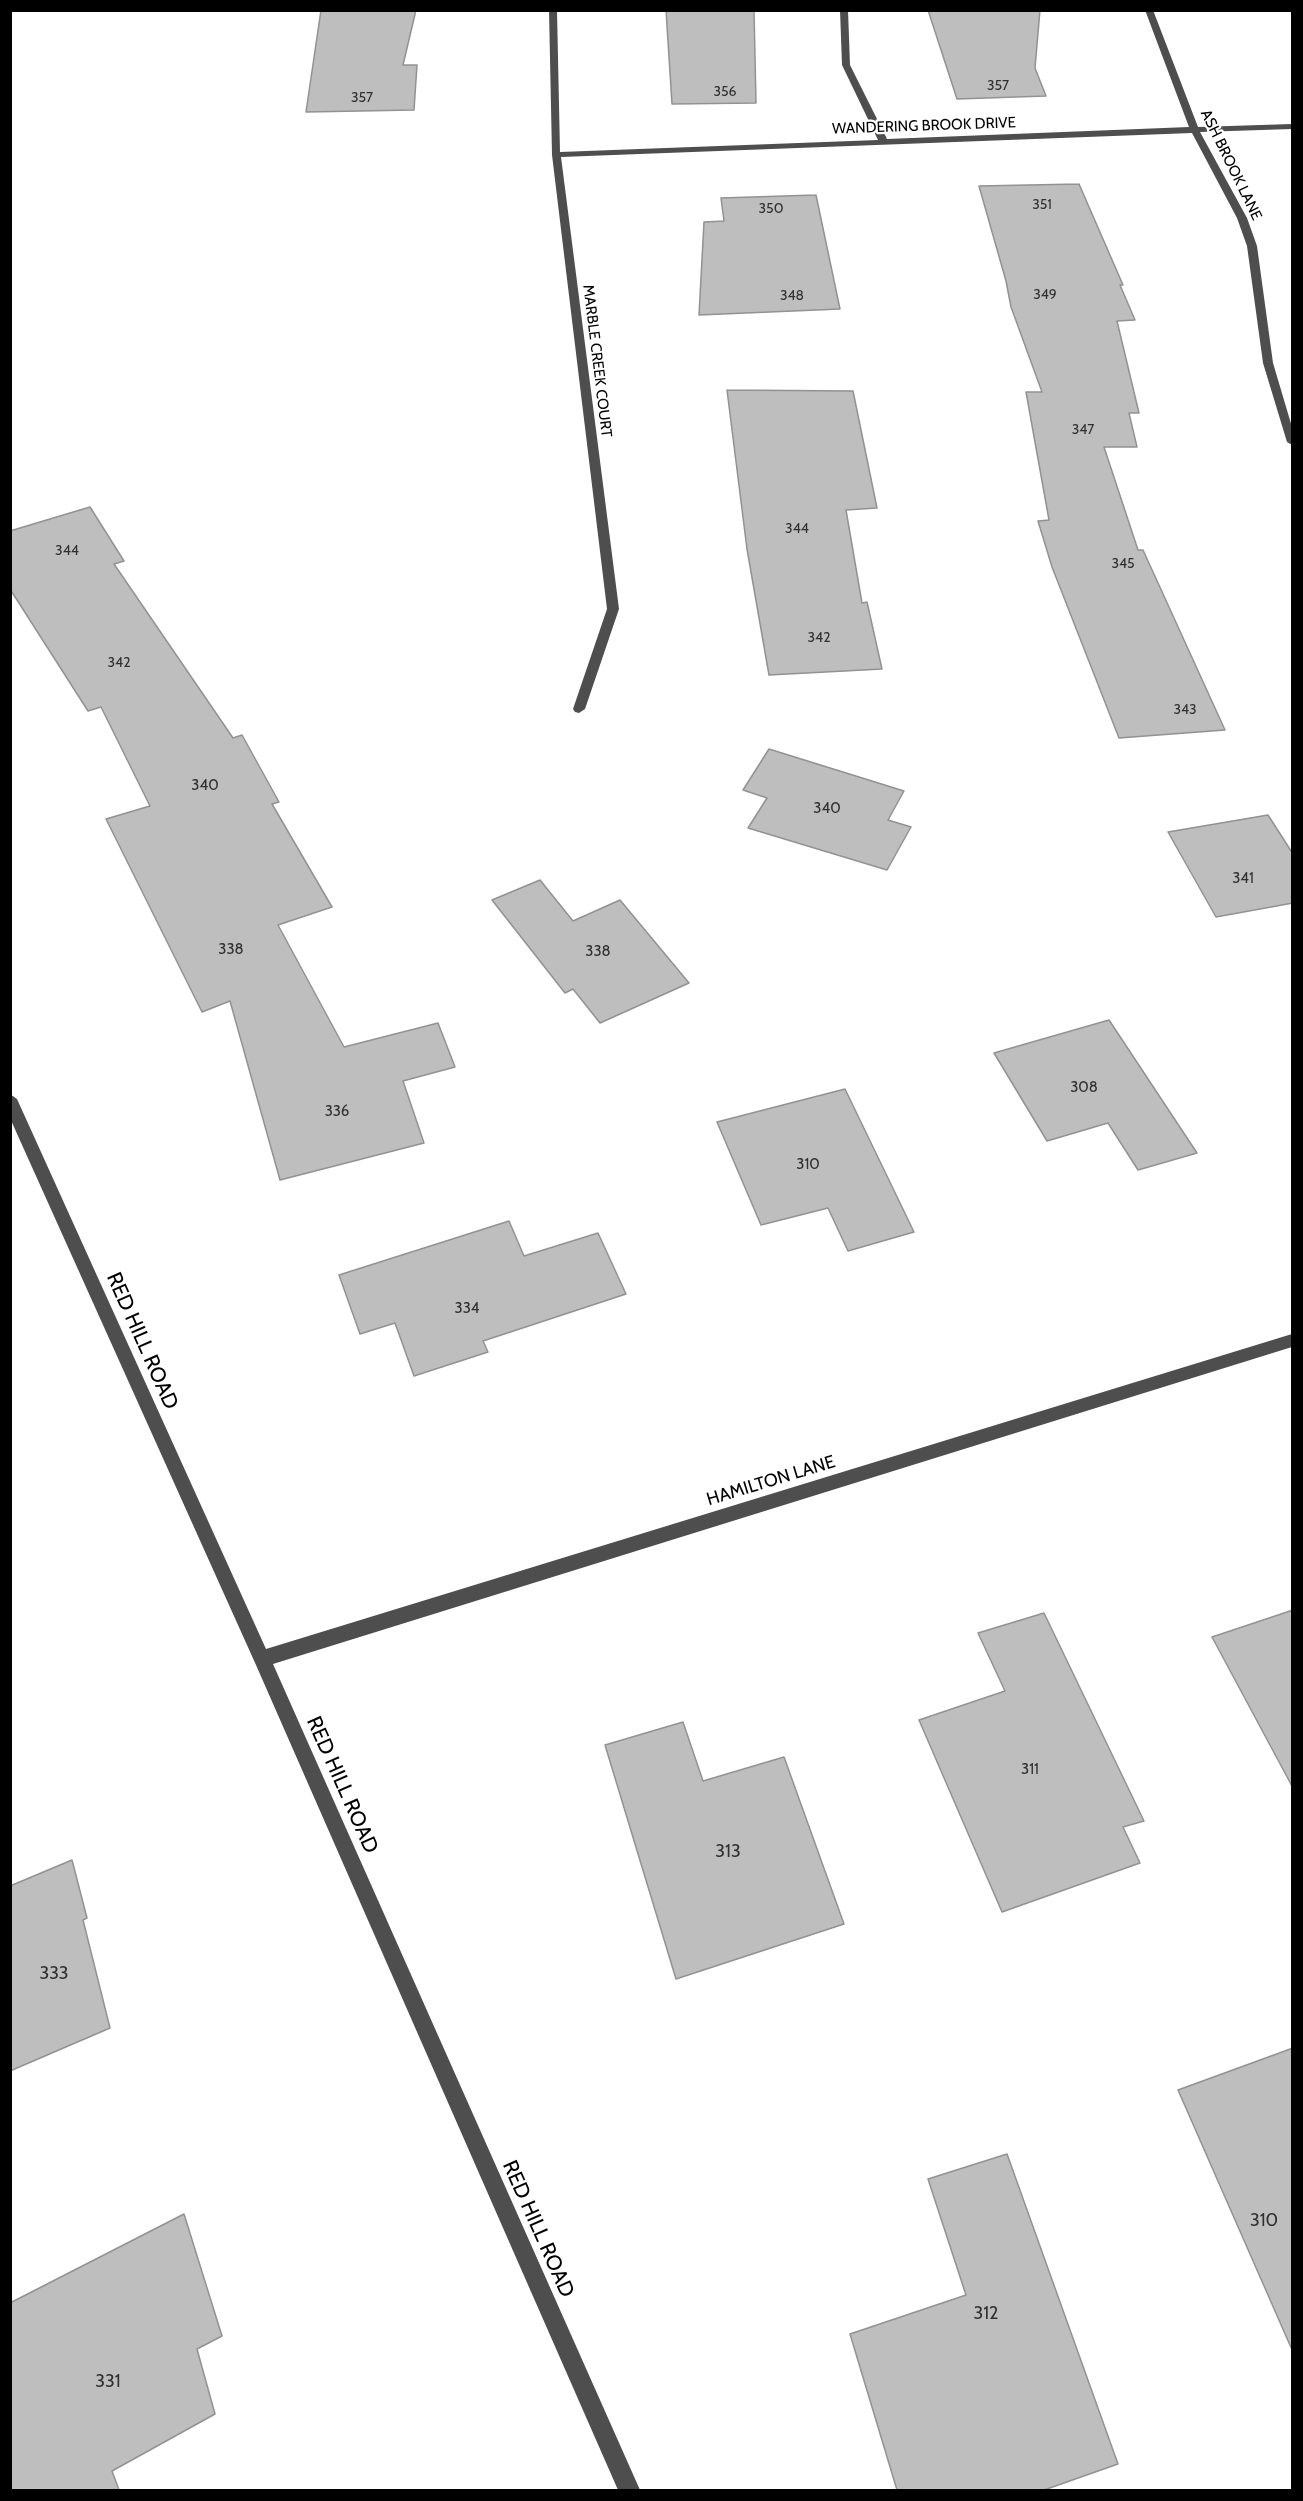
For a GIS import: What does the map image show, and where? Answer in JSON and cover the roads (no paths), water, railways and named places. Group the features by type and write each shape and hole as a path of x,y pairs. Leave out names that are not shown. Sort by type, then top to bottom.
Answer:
{"street":[{"name":"MARBLE CREEK COURT","path":"553,10 556,155 613,609 579,709"},
{"path":"844,10 846,65 883,141"},
{"name":"ASH BROOK LANE","path":"1149,10 1194,129 1242,218 1252,246 1268,363 1293,442"},
{"name":"WANDERING BROOK DRIVE","path":"556,155 1293,126"},
{"name":"RED HILL ROAD","path":"10,1099 262,1659 629,2490"},
{"name":"HAMILTON LANE","path":"262,1659 1293,1340"}]}
